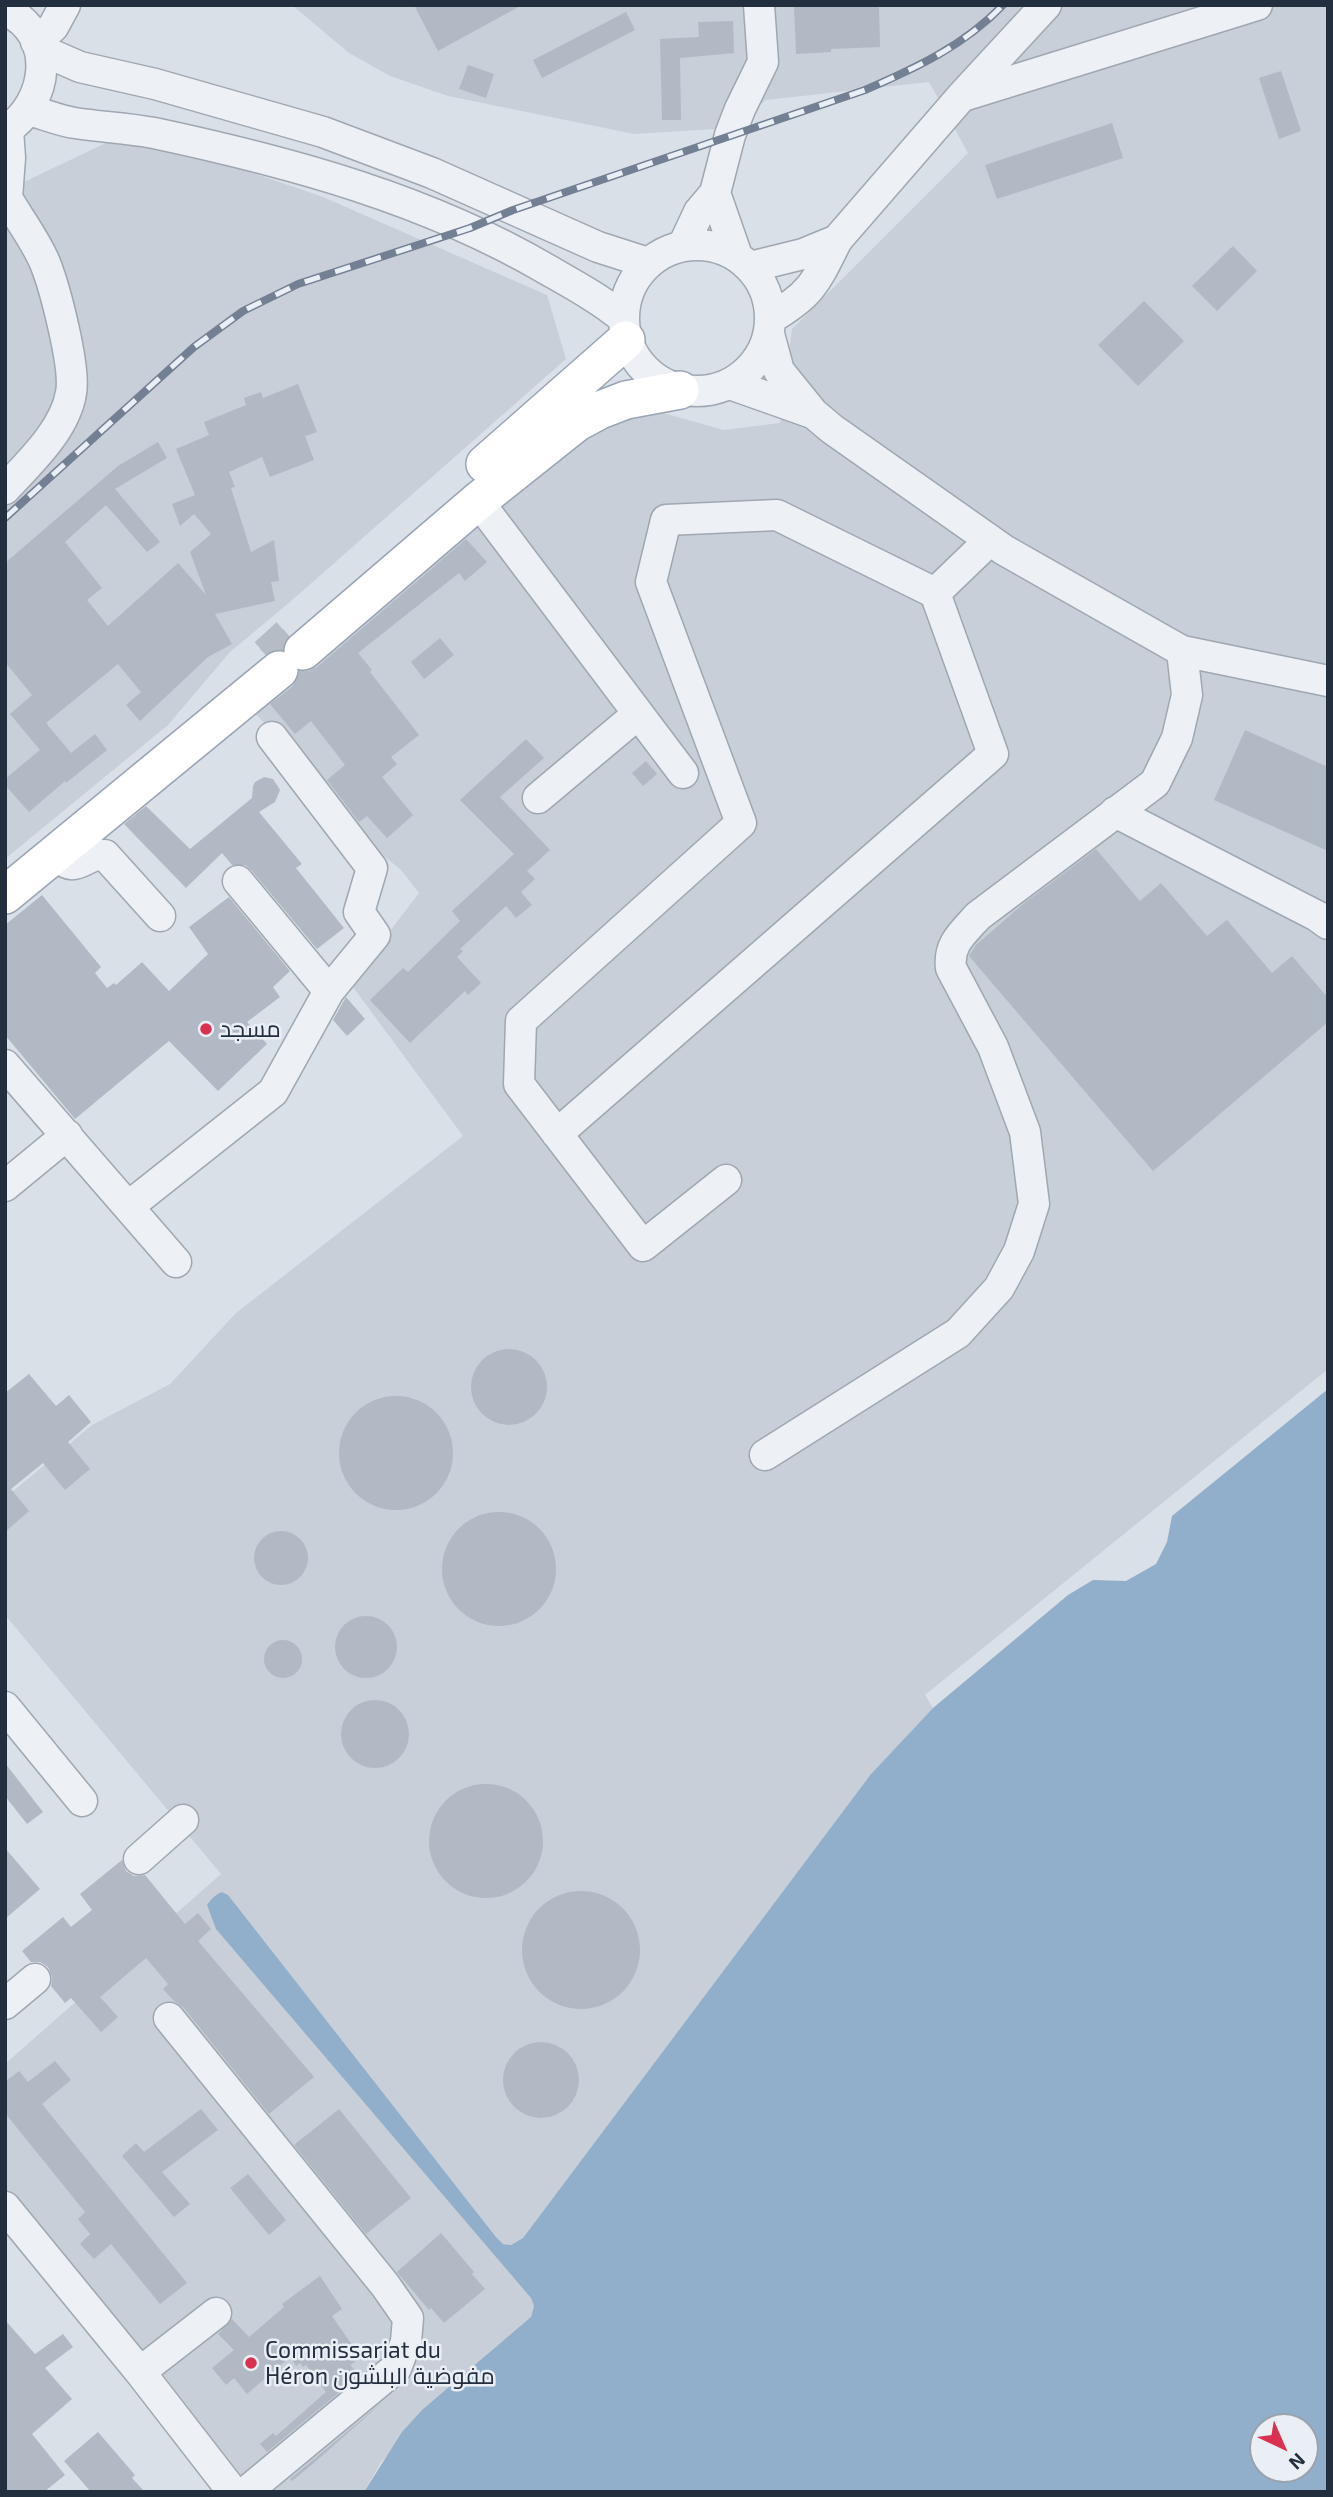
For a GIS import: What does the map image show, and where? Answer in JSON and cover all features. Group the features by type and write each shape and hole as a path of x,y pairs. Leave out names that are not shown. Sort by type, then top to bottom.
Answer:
{"main road":[{"path":"285,653 625,329"},
{"path":"5,874 133,779 285,653 554,439 600,410 653,393 680,390"},
{"path":"5,895 56,855 133,779"}],"street":[{"path":"37,46 53,27 65,5"},
{"path":"682,246 699,212 715,193 733,126 763,62 759,5"},
{"path":"837,240 803,254 744,261 711,246 682,246 659,255 648,263 635,279 626,298 625,329 634,358 662,383 680,390 714,390 744,375 755,363 770,326 798,302 816,281 837,240 961,97 1046,5"},
{"path":"961,97 1257,5"},
{"path":"5,489 44,447 65,413 72,392 61,316 45,262 6,198 10,159 6,130 29,110 39,91 42,70 37,46 14,10"},
{"path":"37,46 80,67 156,84 323,132 432,173 587,242 648,263"},
{"path":"29,110 73,123 152,132 291,165 418,207 470,228 606,304 625,329"},
{"path":"715,193 744,261 765,290 779,371 813,413 832,429 990,540 1182,651 1328,681"},
{"path":"730,384 813,413"},
{"path":"478,501 682,773"},
{"path":"557,1134 992,754 935,593 777,515 666,520 651,582 741,823 521,1021 519,1084 557,1134 643,1246 726,1180"},
{"path":"935,593 990,540"},
{"path":"765,1455 958,1333 999,1288 1013,1263 1034,1204 1025,1132 993,1047 951,968 949,956 956,941 978,916 1155,783 1177,738 1187,695 1182,651"},
{"path":"538,797 638,715"},
{"path":"129,1206 273,1092 329,991 375,936 359,912 372,868 272,737"},
{"path":"1115,812 1328,924"},
{"path":"56,855 67,863 75,864 94,855 104,855 160,916"},
{"path":"238,881 329,991"},
{"path":"5,1065 176,1262"},
{"path":"5,1186 68,1135"},
{"path":"5,1707 82,1801"},
{"path":"139,1859 183,1820"},
{"path":"5,2004 34,1979"},
{"path":"169,2018 376,2274 408,2318 406,2342 396,2368 246,2492"},
{"path":"5,2207 140,2372 233,2492"},
{"path":"140,2372 216,2313"}],"shaded area":[{"path":"292,5 1328,5 1328,1369 925,1695 933,1708 871,1774 523,2238 511,2245 503,2244 496,2237 228,1896 222,1892 531,2298 534,2306 531,2317 381,2462 364,2492 233,2492 5,2196 5,2064 221,1874 5,1615 5,1498 92,1425 170,1384 236,1313 463,1136 350,983 419,893 401,870 363,839 338,801 254,712 585,431 638,406 724,430 780,423 792,329 968,153 929,82 766,100 732,128 634,134 448,96 390,76 349,53"},
{"path":"131,131 323,197 547,295 566,359 230,652 168,725 5,859 5,191"}],"water":[{"path":"1328,1389 1328,2492 364,2492 402,2432 422,2410 531,2317 534,2306 531,2298 216,1929 207,1905 210,1901 222,1892 228,1895 496,2237 503,2244 511,2245 523,2238 871,1774 933,1708 1068,1595 1093,1580 1126,1581 1156,1564 1167,1542 1172,1516"}],"building":[{"path":"414,5 522,5 438,51"},
{"path":"794,5 879,5 880,47 796,54"},
{"path":"626,12 635,30 542,78 533,60"},
{"path":"733,21 734,53 680,58 681,120 662,120 660,39 699,37 698,22"},
{"path":"468,65 494,74 486,98 459,89"},
{"path":"1281,71 1301,131 1279,139 1259,78"},
{"path":"1112,123 1123,158 997,199 985,165"},
{"path":"1233,246 1257,271 1217,311 1192,286"},
{"path":"1144,301 1184,341 1138,386 1098,345"},
{"path":"298,384 317,432 305,436 314,460 270,477 262,457 229,472 235,487 231,488 251,552 274,540 279,581 271,582 275,601 215,614 232,644 208,657 140,721 126,705 141,692 118,664 46,723 71,753 95,734 107,750 29,812 5,785 5,779 40,750 10,714 32,695 5,662 5,563 118,466 158,442 167,458 115,489 160,542 147,552 106,505 65,542 102,588 87,600 108,626 178,563 206,595 190,552 211,534 194,514 180,526 172,504 195,495 176,449 209,435 204,422 246,405 244,398 261,392 263,398"},
{"path":"466,539 487,562 465,581 459,573 358,653 419,735 391,757 397,764 382,777 413,815 387,838 367,816 359,822 327,780 345,765 311,721 295,734 270,704 293,686 299,671 317,667"},
{"path":"283,629 289,636 283,650 275,649 265,654 260,649"},
{"path":"440,638 454,655 424,679 411,662"},
{"path":"1245,730 1328,767 1328,851 1214,800"},
{"path":"526,739 544,758 500,797 550,850 527,871 535,879 521,892 532,905 516,918 506,906 460,949 463,951 457,957 481,983 468,995 465,991 410,1043 370,1000 403,968 408,972 460,921 452,911 514,854 460,800"},
{"path":"646,761 657,774 643,786 632,773"},
{"path":"264,777 273,779 280,790 275,802 259,812 302,864 296,868 344,928 317,949 245,865 232,865 222,853 186,888 124,824 146,806 190,849 252,798 255,782"},
{"path":"1096,849 1140,901 1161,883 1207,936 1227,920 1272,973 1292,956 1328,998 1328,1022 1153,1171 969,956 976,945 1023,904"},
{"path":"42,895 101,967 95,973 107,988 114,983 116,985 142,962 169,991 208,954 189,927 229,897 290,971 273,987 280,997 247,1022 267,1044 218,1091 169,1041 75,1119 5,1035 5,925"},
{"path":"346,997 365,1019 347,1036 333,1020"},
{"path":"517,1349 530,1355 541,1366 547,1379 545,1402 530,1419 517,1425 501,1425 488,1419 473,1402 471,1379 477,1366 494,1351"},
{"path":"29,1374 56,1406 69,1395 91,1422 68,1442 90,1469 65,1490 43,1463 11,1489 29,1511 5,1532 5,1393"},
{"path":"396,1396 418,1400 436,1413 449,1431 453,1453 449,1475 436,1493 418,1506 396,1510 374,1506 356,1493 343,1475 339,1453 343,1431 356,1413 374,1400"},
{"path":"499,1512 521,1516 539,1529 552,1547 556,1569 552,1591 539,1609 521,1622 499,1626 477,1622 459,1609 446,1591 442,1569 446,1547 459,1529 477,1516"},
{"path":"281,1531 300,1539 308,1558 300,1577 281,1585 262,1577 254,1558 262,1539"},
{"path":"366,1616 388,1625 397,1647 388,1669 366,1678 344,1669 335,1647 344,1625"},
{"path":"283,1640 296,1646 302,1659 296,1672 283,1678 270,1672 264,1659 270,1646"},
{"path":"375,1700 388,1703 399,1710 406,1721 409,1734 406,1747 399,1758 388,1765 375,1768 362,1765 351,1758 344,1747 341,1734 344,1721 351,1710 362,1703"},
{"path":"5,1763 43,1812 27,1824 5,1796"},
{"path":"486,1784 508,1788 526,1801 539,1819 543,1841 539,1863 526,1881 508,1894 486,1898 464,1894 446,1881 433,1863 429,1841 433,1819 446,1801 464,1788"},
{"path":"5,1848 40,1889 5,1919"},
{"path":"122,1860 126,1871 134,1876 145,1875 185,1924 198,1913 211,1929 198,1941 314,2077 269,2114 183,2007 163,1989 168,1984 146,1958 100,1997 118,2017 101,2032 71,1998 65,2003 51,1986 52,1977 48,1967 40,1962 31,1962 22,1951 63,1917 71,1927 92,1910 80,1894"},
{"path":"581,1891 604,1895 623,1908 636,1927 640,1950 636,1973 623,1992 604,2005 581,2009 558,2005 539,1992 526,1973 522,1950 526,1927 539,1908 558,1895"},
{"path":"541,2042 555,2045 568,2053 576,2066 579,2080 576,2094 568,2107 555,2115 541,2118 527,2115 514,2107 506,2094 503,2080 506,2066 514,2053 527,2045"},
{"path":"55,2061 71,2080 42,2104 187,2283 160,2304 111,2244 94,2259 80,2244 90,2234 78,2219 85,2212 5,2113 5,2082 19,2071 28,2082"},
{"path":"201,2109 218,2130 162,2172 190,2204 174,2217 122,2156 136,2143 144,2152"},
{"path":"339,2109 411,2198 366,2234 294,2145"},
{"path":"248,2174 286,2220 269,2235 230,2188"},
{"path":"441,2233 485,2289 444,2323 431,2308 429,2310 397,2272"},
{"path":"320,2276 342,2309 332,2316 361,2358 350,2365 360,2375 267,2452 260,2444 273,2433 276,2436 326,2392 306,2365 303,2367 300,2363 296,2366 290,2357 247,2394 234,2378 226,2385 212,2368 234,2350 218,2334 232,2319 249,2337 284,2307 282,2304"},
{"path":"5,2320 35,2354 63,2334 73,2347 45,2368 72,2399 32,2434 65,2475 44,2492 5,2492"},
{"path":"384,2401 315,2462 292,2481 290,2479"},
{"path":"98,2432 135,2475 132,2478 145,2492 91,2492 64,2461"}],"tunnel":[{"path":"267,656 289,636"}],"railway":[{"path":"5,518 194,347 243,311 298,284 470,228 513,210 865,90 956,44 1003,5"}],"place":[{"name":"مسجد","path":"206,1029"},
{"name":"Commissariat du Héron مفوضية البلشون","path":"251,2363"}]}
